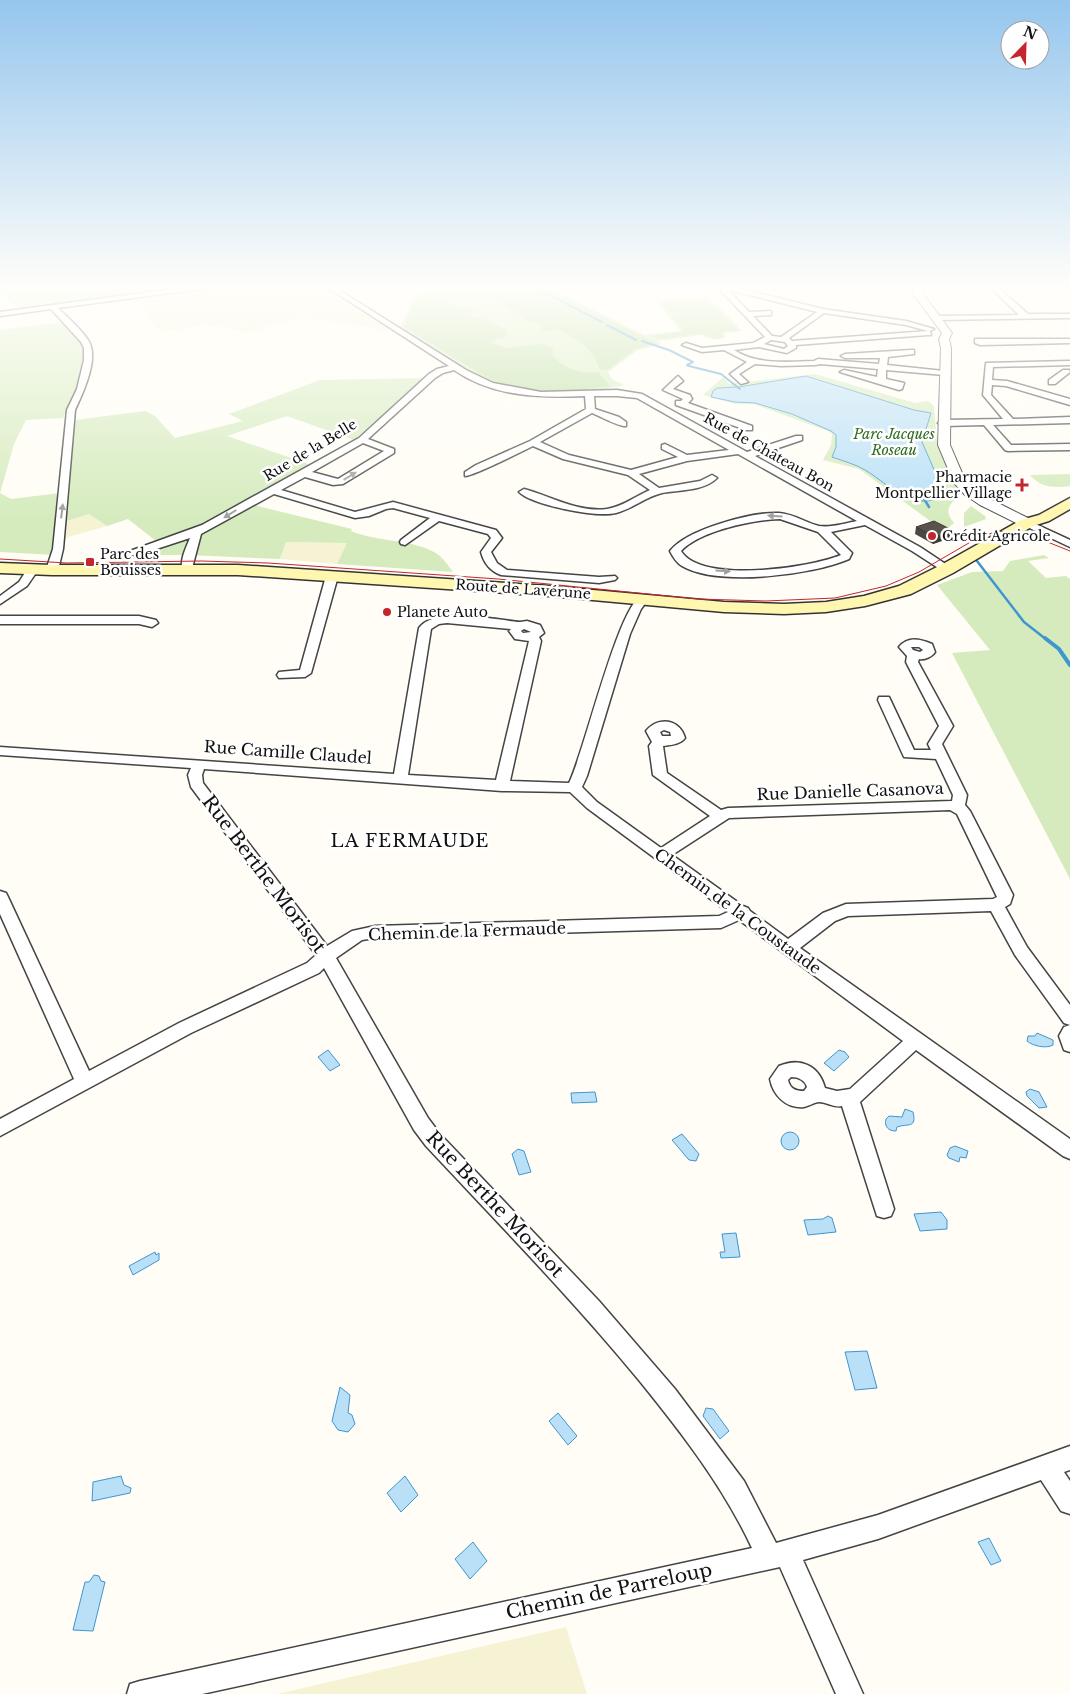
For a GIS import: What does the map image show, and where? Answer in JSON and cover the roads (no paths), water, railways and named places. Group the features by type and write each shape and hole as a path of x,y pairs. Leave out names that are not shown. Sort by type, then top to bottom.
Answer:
{"main road":[{"name":"Route de Lavérune","path":"1027,523 1031,518 1053,503 1070,495"},
{"name":"Route de Lavérune","path":"0,568 32,570 54,565 238,570 643,598 760,609 826,608 865,602 905,590 947,569 1027,523 1044,518 1070,503"}],"street":[{"path":"54,565 71,410 82,386 87,364"},
{"name":"Rue de Château Bon","path":"452,364 480,381 518,392 551,395 633,394 744,453 916,549 947,569"},
{"path":"744,382 734,374 749,364"},
{"path":"851,364 944,373"},
{"path":"945,364 944,444 961,483 984,502 1070,544"},
{"path":"1010,421 987,395 990,365 1053,364"},
{"path":"1052,382 1068,374 1057,364"},
{"name":"Rue de la Belle","path":"134,553 196,532 221,520 261,495 273,491 362,440 432,376 455,366"},
{"path":"844,372 881,381 883,367"},
{"path":"661,408 686,401 687,397 668,390 679,381 678,378"},
{"path":"987,382 1007,384 1070,402"},
{"path":"589,394 591,410"},
{"path":"679,403 749,428"},
{"path":"468,474 479,467 533,443 591,410 616,419 623,424"},
{"path":"943,422 1070,420"},
{"path":"986,422 1008,448 1070,447"},
{"path":"631,473 686,458 744,453 799,438"},
{"path":"304,473 333,482 340,482 391,451 362,440"},
{"path":"533,443 566,457 631,473 657,491"},
{"path":"665,448 686,458"},
{"path":"524,492 535,497 602,513 657,491 703,483 712,478"},
{"path":"273,491 355,515 367,515 389,504 474,526 496,535 497,538 486,552 487,557 501,571 600,580 611,578"},
{"path":"821,529 842,547 847,553 845,557 825,565 795,571 760,573 712,571 687,564 680,559 676,551 682,544 705,534 738,521 763,516 780,516 796,519 821,529 866,522"},
{"path":"405,542 438,517"},
{"path":"187,570 188,558 196,532"},
{"path":"0,601 23,584 32,570"},
{"path":"283,675 306,673 332,576"},
{"path":"574,788 580,776 624,634 635,608 643,598"},
{"path":"400,778 425,628 436,620 446,619 520,626 515,631 516,634 523,637 533,637 535,641 502,786"},
{"path":"0,620 139,620 152,623"},
{"path":"913,655 912,662 946,726 935,744 960,795 958,807"},
{"path":"884,700 909,754 941,755"},
{"path":"659,741 656,746 660,775 720,816"},
{"name":"Rue Camille Claudel","path":"0,751 502,786 574,788"},
{"name":"Rue Berthe Morisot","path":"199,764 195,775 196,784 326,956 433,1140 578,1294 663,1390 736,1491 778,1554 850,1694"},
{"name":"Chemin de la Coustaude","path":"574,788 592,805 742,912 915,1040 1070,1150"},
{"name":"Rue Danielle Casanova","path":"661,855 720,816 728,813 950,805 958,807 963,811 1005,895 1004,900 996,905"},
{"path":"0,897 85,1083"},
{"path":"789,947 829,917 846,910 996,905 1021,951 1070,1018"},
{"name":"Chemin de la Fermaude","path":"0,1128 184,1028 307,971 337,947 358,935 376,932 721,922 742,912"},
{"path":"1070,1032 1068,1036 1070,1044"},
{"path":"814,1093 837,1099 855,1096 915,1040"},
{"path":"850,1097 884,1209"},
{"name":"Chemin de Parreloup","path":"140,1694 778,1554 878,1527 1070,1458"},
{"path":"1046,1466 1070,1502"}],"water":[{"name":"Parc Jacques Roseau","path":"806,376 914,410 931,413 922,442 946,497 921,501 902,496 861,468 832,457 836,447 836,435 831,431 792,414 755,403 735,402 711,397 713,391 717,388 739,387"},
{"path":"1037,1033 1053,1040 1053,1045 1047,1047 1040,1046 1027,1041 1028,1036 1035,1036"},
{"path":"328,1050 340,1065 330,1071 318,1057"},
{"path":"839,1050 845,1052 849,1057 834,1071 824,1063"},
{"path":"1030,1089 1039,1092 1047,1107 1039,1108 1027,1096 1026,1092"},
{"path":"595,1092 597,1102 572,1103 571,1093"},
{"path":"905,1109 913,1112 913,1123 897,1127 896,1131 889,1129 886,1126 886,1119 889,1116 902,1117"},
{"path":"790,1132 796,1135 799,1141 796,1147 790,1150 784,1147 781,1141 784,1135"},
{"path":"682,1134 699,1154 696,1161 689,1160 672,1140"},
{"path":"955,1146 968,1151 966,1158 960,1157 959,1162 949,1158 947,1155 950,1148"},
{"path":"518,1149 524,1151 531,1172 519,1175 512,1154"},
{"path":"941,1212 947,1220 947,1229 920,1231 914,1214"},
{"path":"828,1216 832,1218 836,1232 808,1235 804,1220 823,1219"},
{"path":"736,1233 740,1257 721,1258 720,1252 725,1252 722,1234"},
{"path":"155,1252 156,1255 159,1253 159,1260 133,1275 129,1266"},
{"path":"867,1351 877,1388 855,1390 845,1352"},
{"path":"340,1387 350,1395 348,1413 352,1415 355,1424 348,1432 338,1430 332,1421"},
{"path":"706,1408 713,1409 729,1431 720,1439 703,1416"},
{"path":"558,1413 577,1436 568,1445 549,1421"},
{"path":"121,1476 124,1485 131,1488 130,1493 92,1501 93,1482"},
{"path":"405,1476 418,1495 401,1512 387,1493"},
{"path":"989,1538 1001,1561 991,1565 978,1542"},
{"path":"473,1542 487,1561 470,1579 455,1559"},
{"path":"94,1575 99,1576 101,1581 105,1582 93,1631 73,1630 85,1582 89,1582"}],"waterway":[{"path":"689,364 687,365 721,374 740,389"},
{"path":"923,497 929,507"},
{"path":"977,561 1024,622 1047,640"},
{"path":"1045,638 1059,649 1070,665"}],"tram line":[{"path":"0,559 67,563 201,561 268,563 498,579 698,599 766,601 835,598 886,586 919,572 974,540 997,531 1025,533 1070,551"}],"place":[{"name":"Pharmacie Montpellier Village","path":"1022,485"},
{"name":"Crédit Agricole","path":"932,536"},
{"name":"Parc des Bouisses","path":"90,562"},
{"name":"Planete Auto","path":"387,612"}],"district":[{"name":"LA FERMAUDE","path":"410,841"}]}
